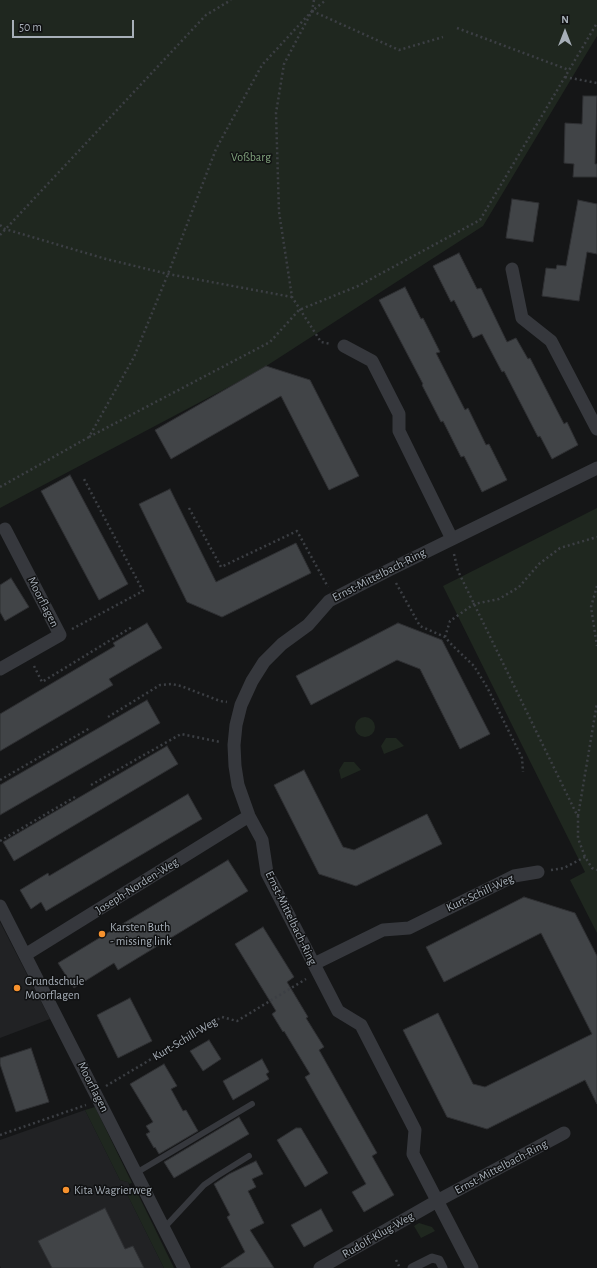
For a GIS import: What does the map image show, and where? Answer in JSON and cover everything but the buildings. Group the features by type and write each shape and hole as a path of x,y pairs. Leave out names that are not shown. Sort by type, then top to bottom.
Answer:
{"street":[{"path":"512,269 522,318 551,341 597,429"},
{"path":"344,346 372,361 399,414 399,430 452,539"},
{"name":"Ernst-Mittelbach-Ring","path":"472,1268 413,1154 415,1130 360,1025 338,1011 267,873 262,840 249,816 238,785 234,745 236,725 241,705 252,681 264,662 282,644 308,625 329,601 597,468"},
{"name":"Moorflagen","path":"0,669 60,635 5,529"},
{"name":"Joseph-Norden-Weg","path":"25,955 249,816"},
{"name":"Kurt-Schill-Weg","path":"316,969 383,930 409,928 514,876 538,872"},
{"name":"Moorflagen","path":"0,906 184,1268"},
{"name":"Ernst-Mittelbach-Ring","path":"437,1201 564,1133"},
{"name":"Rudolf-Klug-Weg","path":"320,1268 437,1201"},
{"path":"413,1268 432,1258 439,1260 443,1268"}],"lane":[{"path":"136,1173 252,1104"},
{"path":"164,1228 204,1185 249,1156"}],"path":[{"path":"0,236 206,15 231,0"},
{"path":"314,0 312,11 284,64 276,113 279,212 292,297 321,342 344,346"},
{"path":"89,437 134,357 216,149 262,65 312,11 326,0"},
{"path":"312,11 399,50 442,37"},
{"path":"0,487 89,437 270,342 299,310 358,286 480,220 597,23"},
{"path":"457,28 569,70"},
{"path":"565,77 597,83"},
{"path":"0,225 5,229 106,259 168,274 292,297"},
{"path":"60,635 143,591 84,479"},
{"path":"189,508 221,567 297,532 334,598"},
{"path":"445,636 450,621 474,604 499,599 519,587 539,564 560,548 597,537"},
{"path":"452,539 458,571 578,817"},
{"path":"389,570 420,626 445,636 474,666 487,687 522,758 523,772"},
{"path":"597,586 591,607 597,646"},
{"path":"27,654 42,682 132,627"},
{"path":"108,716 160,686 172,684 220,701 241,705"},
{"path":"597,703 578,817 578,838 585,858 592,868 597,870"},
{"path":"0,780 90,728"},
{"path":"92,785 181,734 234,745"},
{"path":"0,840 75,796"},
{"path":"538,872 564,868 585,858"},
{"name":"Kurt-Schill-Weg","path":"0,1135 90,1104 97,1095 222,1017 237,1021 306,979 316,969"},
{"path":"396,1260 399,1265"}],"shaded area":[{"name":"Grundschule Moorflagen","path":"0,922 50,1019 0,1038"},
{"name":"Kita Wagrierweg","path":"85,1110 120,1180 128,1182 132,1192 127,1194 164,1268 1,1268 0,1140"}],"green space":[{"name":"Voßbarg","path":"0,0 597,0 597,36 483,226 257,372 0,508"},
{"path":"597,508 597,933 570,880 585,872 443,586"},
{"path":"365,717 372,720 375,727 372,734 365,737 358,734 355,727 358,720"},
{"path":"386,738 396,738 404,746 384,754 381,746"},
{"path":"344,762 354,762 361,770 341,779 339,770"},
{"path":"95,1107 132,1183 129,1184 128,1182 120,1180 85,1110"},
{"path":"136,1190 174,1268 164,1268 127,1194"},
{"path":"419,1223 432,1227 435,1231 421,1238 414,1226"}],"place":[{"name":"Karsten Buth - missing link","path":"102,934"},
{"name":"Grundschule Moorflagen","path":"17,988"},
{"name":"Kita Wagrierweg","path":"66,1190"}]}
